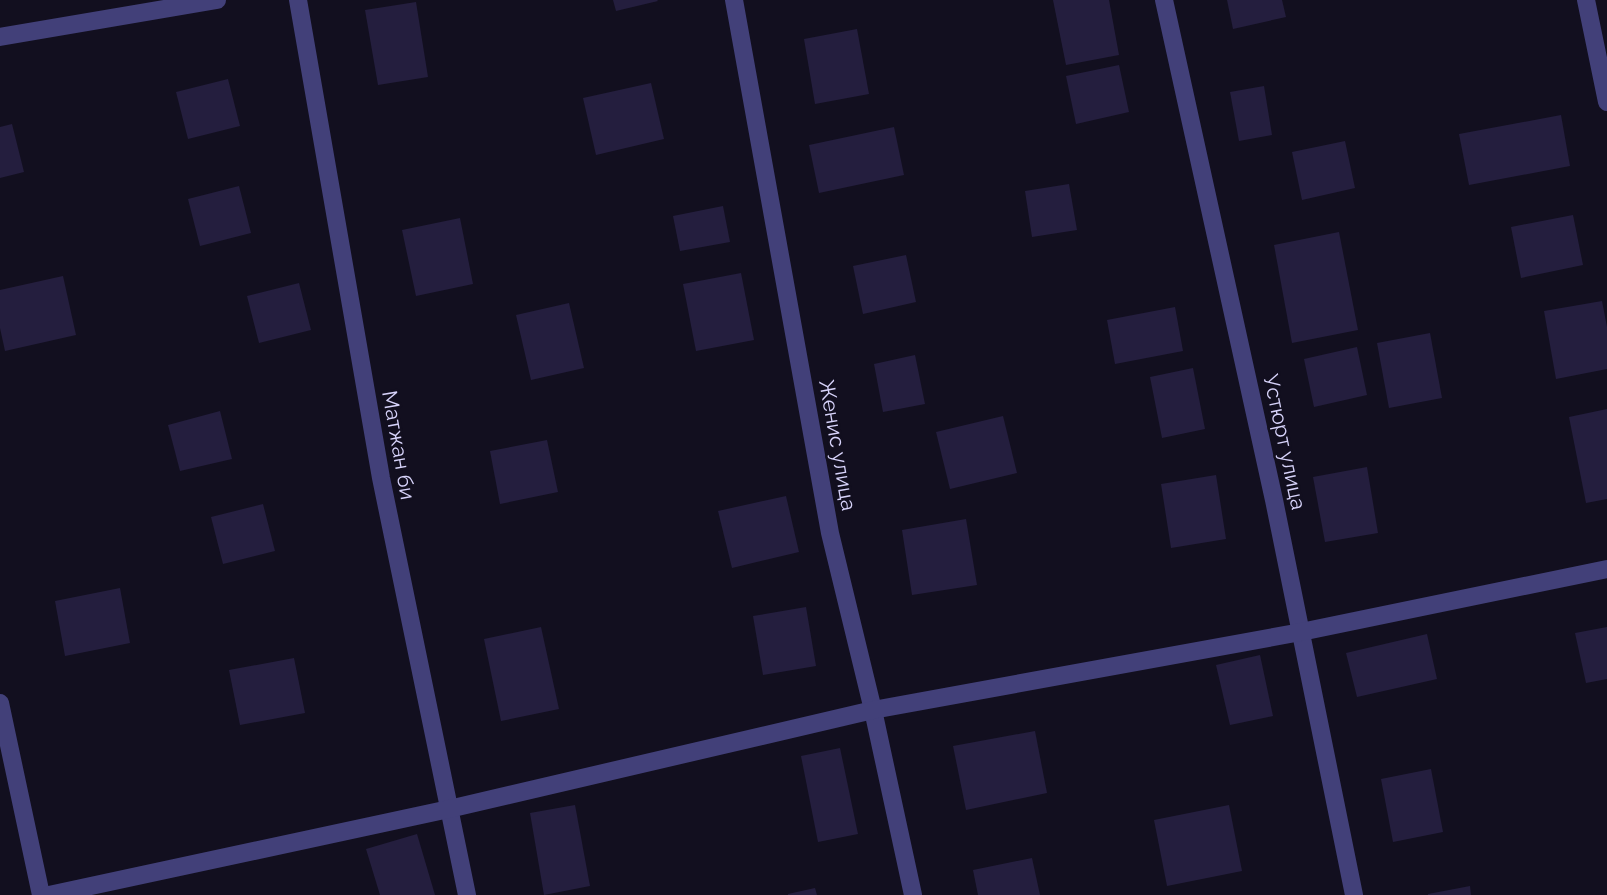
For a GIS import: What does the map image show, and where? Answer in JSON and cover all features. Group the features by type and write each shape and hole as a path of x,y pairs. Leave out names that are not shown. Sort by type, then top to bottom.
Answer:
{"street":[{"path":"0,37 217,0"},
{"name":"Матжан би","path":"298,0 381,478 467,895"},
{"name":"Женис улица","path":"734,0 831,533 913,895"},
{"name":"Устюрт улица","path":"1164,0 1274,500 1354,895"},
{"path":"1586,0 1607,102"},
{"path":"49,895 449,809 873,710 1301,632 1607,569"},
{"path":"0,703 41,895"}],"building":[{"path":"613,0 657,0 658,1 616,11"},
{"path":"1053,0 1109,0 1119,55 1066,65"},
{"path":"1227,0 1282,0 1286,17 1233,29"},
{"path":"416,2 428,77 378,85 365,10"},
{"path":"857,29 869,94 815,104 804,39"},
{"path":"1119,65 1129,112 1076,124 1066,76"},
{"path":"228,79 240,126 188,139 176,92"},
{"path":"651,83 664,139 596,155 583,98"},
{"path":"1264,86 1272,135 1239,141 1230,92"},
{"path":"1561,115 1570,166 1469,185 1459,134"},
{"path":"12,124 24,172 0,178 0,127"},
{"path":"894,127 904,175 819,193 809,145"},
{"path":"1345,141 1355,188 1302,200 1292,152"},
{"path":"1069,184 1077,230 1032,237 1025,191"},
{"path":"239,186 251,233 200,246 188,199"},
{"path":"723,206 730,242 680,251 673,216"},
{"path":"1573,215 1583,265 1521,278 1511,227"},
{"path":"460,218 473,284 416,296 402,230"},
{"path":"1339,232 1358,330 1292,343 1274,245"},
{"path":"906,255 916,302 863,314 853,266"},
{"path":"741,273 754,340 696,351 683,284"},
{"path":"63,276 76,335 5,351 0,328 0,290"},
{"path":"299,283 311,330 259,343 247,296"},
{"path":"1602,301 1607,327 1607,369 1556,379 1544,311"},
{"path":"569,303 584,368 531,380 516,315"},
{"path":"1175,307 1183,351 1115,364 1107,320"},
{"path":"1430,333 1442,398 1389,408 1377,343"},
{"path":"1357,347 1367,395 1314,407 1304,359"},
{"path":"915,355 925,404 883,412 874,364"},
{"path":"1193,368 1205,429 1162,438 1150,377"},
{"path":"1607,409 1607,499 1586,503 1569,417"},
{"path":"220,411 232,459 180,471 168,425"},
{"path":"1003,416 1017,473 950,489 936,432"},
{"path":"547,440 558,492 500,504 490,451"},
{"path":"1367,467 1378,533 1325,542 1313,477"},
{"path":"1216,475 1226,539 1171,548 1161,484"},
{"path":"786,496 799,552 732,568 718,511"},
{"path":"263,504 275,551 223,564 211,517"},
{"path":"966,519 977,585 912,595 902,530"},
{"path":"120,588 130,643 65,656 55,601"},
{"path":"806,607 816,666 763,675 753,616"},
{"path":"541,627 559,709 501,721 484,639"},
{"path":"1607,627 1607,679 1586,683 1575,633"},
{"path":"1427,634 1437,679 1357,697 1346,653"},
{"path":"1260,655 1273,716 1230,725 1216,665"},
{"path":"294,658 305,713 240,725 229,670"},
{"path":"1035,731 1047,793 966,810 953,746"},
{"path":"840,748 858,834 818,842 801,756"},
{"path":"1431,769 1443,832 1393,842 1381,779"},
{"path":"575,805 590,886 544,895 530,813"},
{"path":"1229,805 1242,871 1167,886 1154,820"},
{"path":"417,834 435,895 380,895 366,849"},
{"path":"1032,858 1040,895 978,895 973,870"},
{"path":"1470,886 1471,895 1428,895 1428,894"},
{"path":"815,888 817,895 788,895 788,894"}]}
